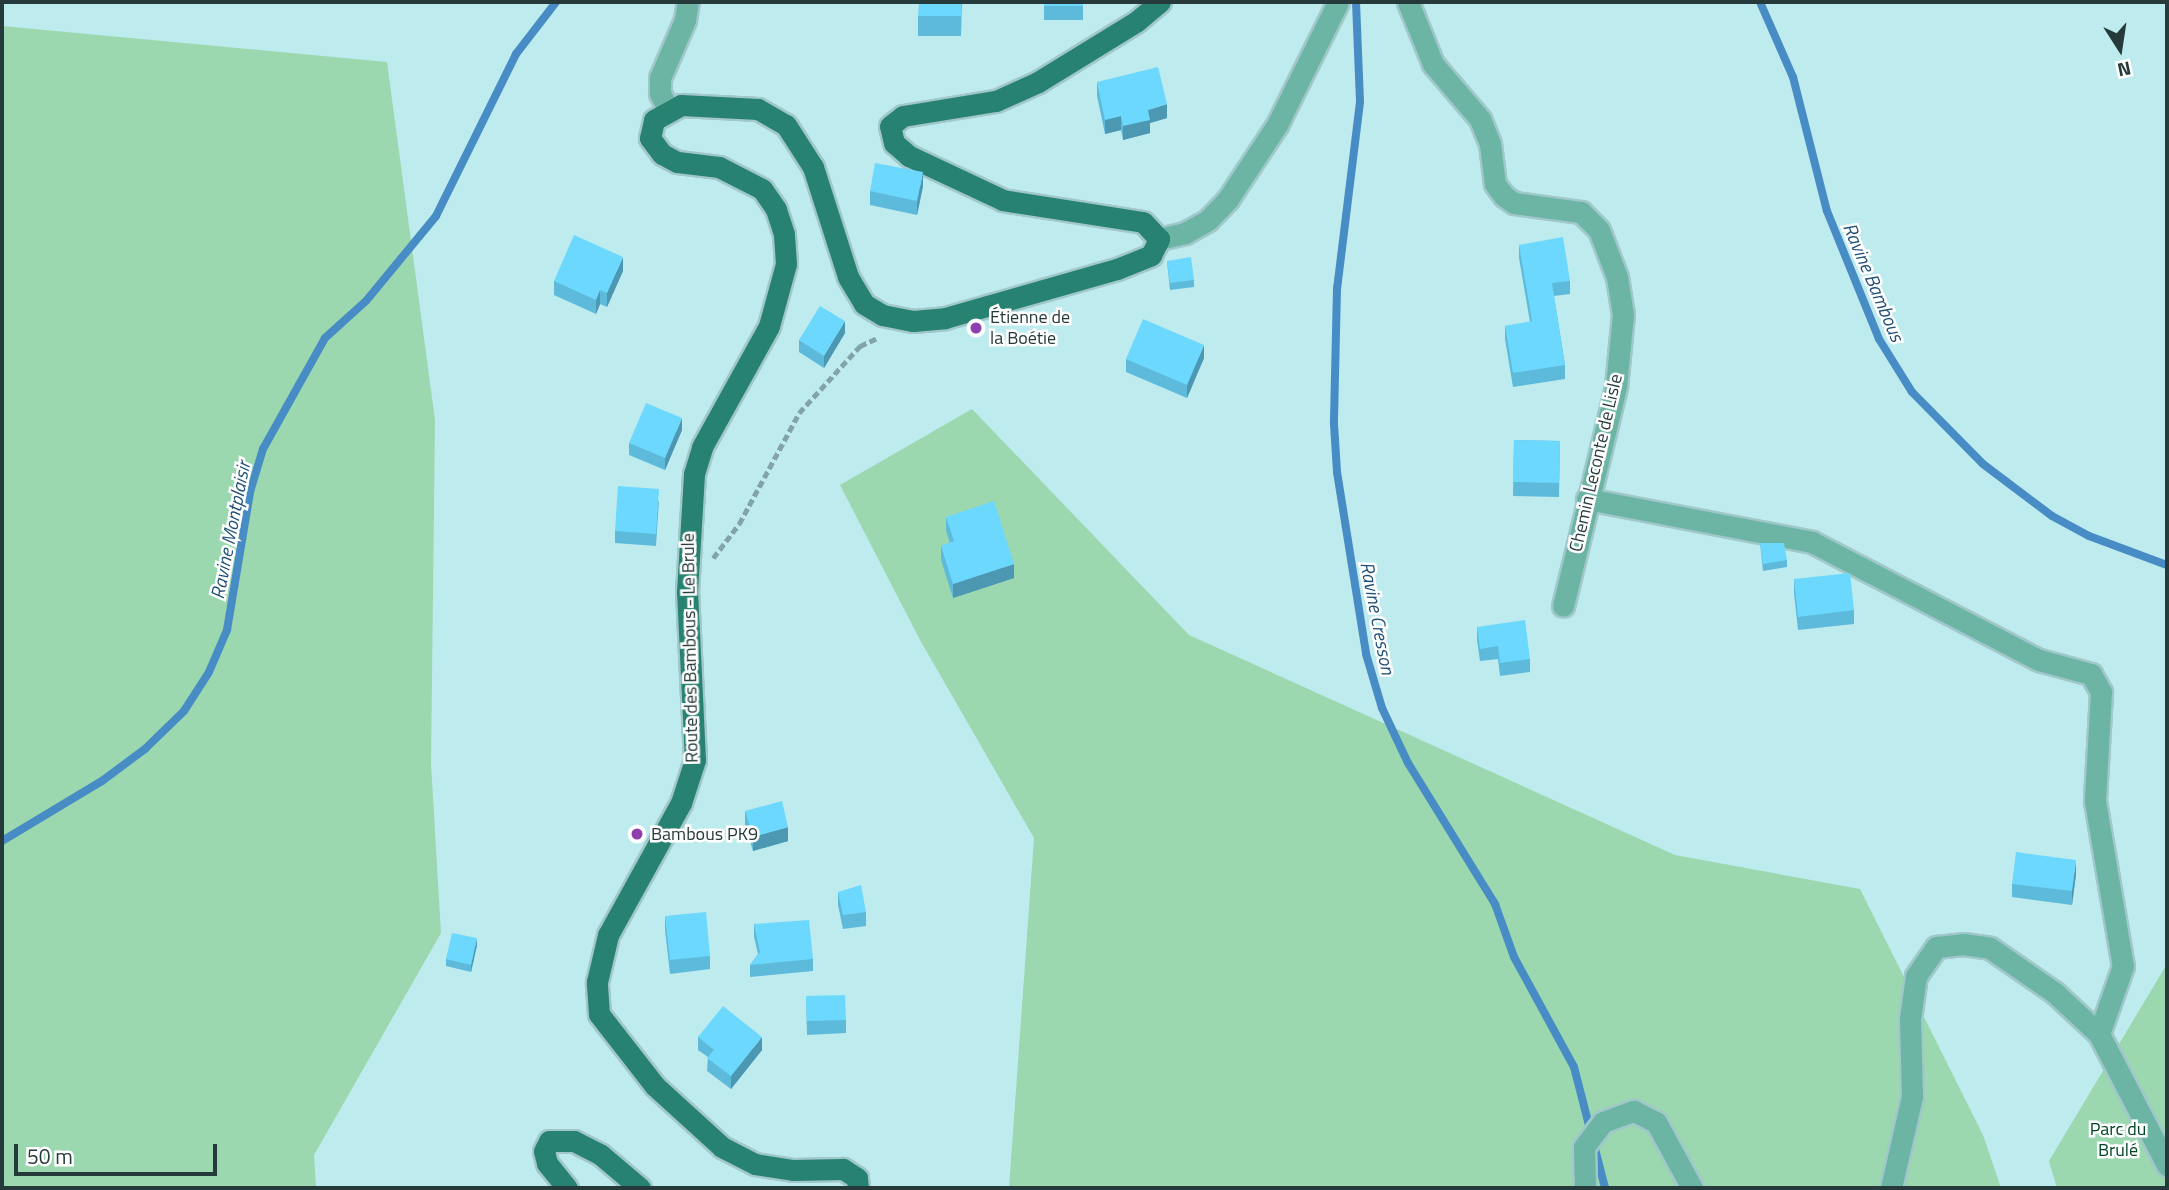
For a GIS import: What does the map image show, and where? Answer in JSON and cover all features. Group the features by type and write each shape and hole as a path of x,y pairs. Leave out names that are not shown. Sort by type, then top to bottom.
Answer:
{"main road":[{"path":"668,109 722,105 758,109 786,125 813,167 848,276 864,304 882,316 913,321 944,318 1116,269 1151,255 1159,239 1143,222 1003,200 909,156 894,143 890,127 903,116 996,101 1104,42 1160,2"},
{"name":"Route des Bambous - Le Brule","path":"668,109 654,120 650,138 656,146 677,162 719,167 762,189 776,209 784,234 786,264 769,326 702,447 688,519 687,592 695,761 681,803 608,935 597,982 598,1014 655,1086 722,1147 755,1164 793,1170 844,1168 857,1178 858,1188"},
{"path":"567,1188 547,1163 544,1151 549,1141 574,1141 601,1155 640,1188"}],"street":[{"path":"668,109 660,93 660,79 685,20 688,2"},
{"path":"1159,239 1196,227 1228,198 1277,125 1338,2"},
{"name":"Chemin Leconte de Lisle","path":"1408,2 1433,64 1480,119 1490,144 1495,184 1504,196 1514,203 1581,212 1599,230 1609,254 1623,314 1616,387 1563,606"},
{"path":"1587,499 1812,542 2039,660 2091,674 2101,691 2095,801 2123,966 2099,1034"},
{"path":"1891,1188 1912,1096 1910,1019 1916,976 1936,947 1990,948 2055,993 2099,1034 2167,1165"},
{"path":"1585,1188 1584,1147 1603,1122 1634,1111 1656,1122 1692,1188"}],"path":[{"path":"687,592 740,523 799,413 860,346 913,321"}],"green space":[{"path":"2,26 387,62 435,420 431,764 441,933 314,1155 316,1188 2,1188"},
{"path":"972,409 1189,635 1675,855 1860,889 1983,1135 2001,1188 1009,1188 1034,838 920,640 840,485"},
{"name":"Parc du Brulé","path":"2167,964 2167,1188 2057,1188 2049,1161"}],"building":[{"path":"919,2 961,2 961,16 918,16"},
{"path":"1044,2 1083,2 1083,6 1044,6"},
{"path":"1158,67 1167,104 1148,110 1150,120 1123,126 1121,116 1105,120 1097,82"},
{"path":"875,163 923,172 917,201 870,191"},
{"path":"574,235 623,257 607,293 600,290 596,300 554,281"},
{"path":"1563,237 1570,281 1552,283 1565,365 1513,373 1505,326 1532,321 1519,245"},
{"path":"1191,257 1194,280 1170,283 1167,261"},
{"path":"820,306 845,321 824,356 799,340"},
{"path":"1143,319 1204,345 1187,385 1126,359"},
{"path":"646,403 682,418 665,458 629,443"},
{"path":"1514,440 1560,441 1559,483 1513,482"},
{"path":"618,486 659,489 656,534 615,531"},
{"path":"994,501 1014,564 953,584 941,546 954,541 946,517"},
{"path":"1760,543 1784,543 1787,560 1763,564"},
{"path":"1850,573 1854,610 1798,617 1794,579"},
{"path":"1525,620 1530,659 1500,663 1498,646 1480,649 1477,627"},
{"path":"782,801 788,827 753,837 745,811"},
{"path":"2016,852 2076,860 2072,891 2012,884"},
{"path":"861,885 866,912 843,915 838,892"},
{"path":"706,912 710,956 670,960 665,916"},
{"path":"809,920 813,959 750,965 760,952 754,924"},
{"path":"452,933 477,938 471,965 446,959"},
{"path":"845,995 846,1020 807,1021 806,996"},
{"path":"723,1006 762,1037 731,1076 707,1058 714,1050 698,1037"}],"waterway":[{"name":"Ravine Montplaisir","path":"2,841 102,781 145,749 184,711 209,672 227,630 250,492 263,449 325,338 366,301 436,216 516,54 556,2"},
{"name":"Ravine Cresson","path":"1356,2 1360,102 1337,288 1334,424 1337,472 1366,654 1382,708 1408,763 1495,904 1514,957 1574,1067 1605,1188"},
{"name":"Ravine Bambous","path":"1760,2 1793,77 1827,211 1879,339 1912,392 1983,464 2052,516 2089,536 2167,565"}],"place":[{"name":"Étienne de la Boétie","path":"976,328"},
{"name":"Bambous PK9","path":"637,834"}]}
